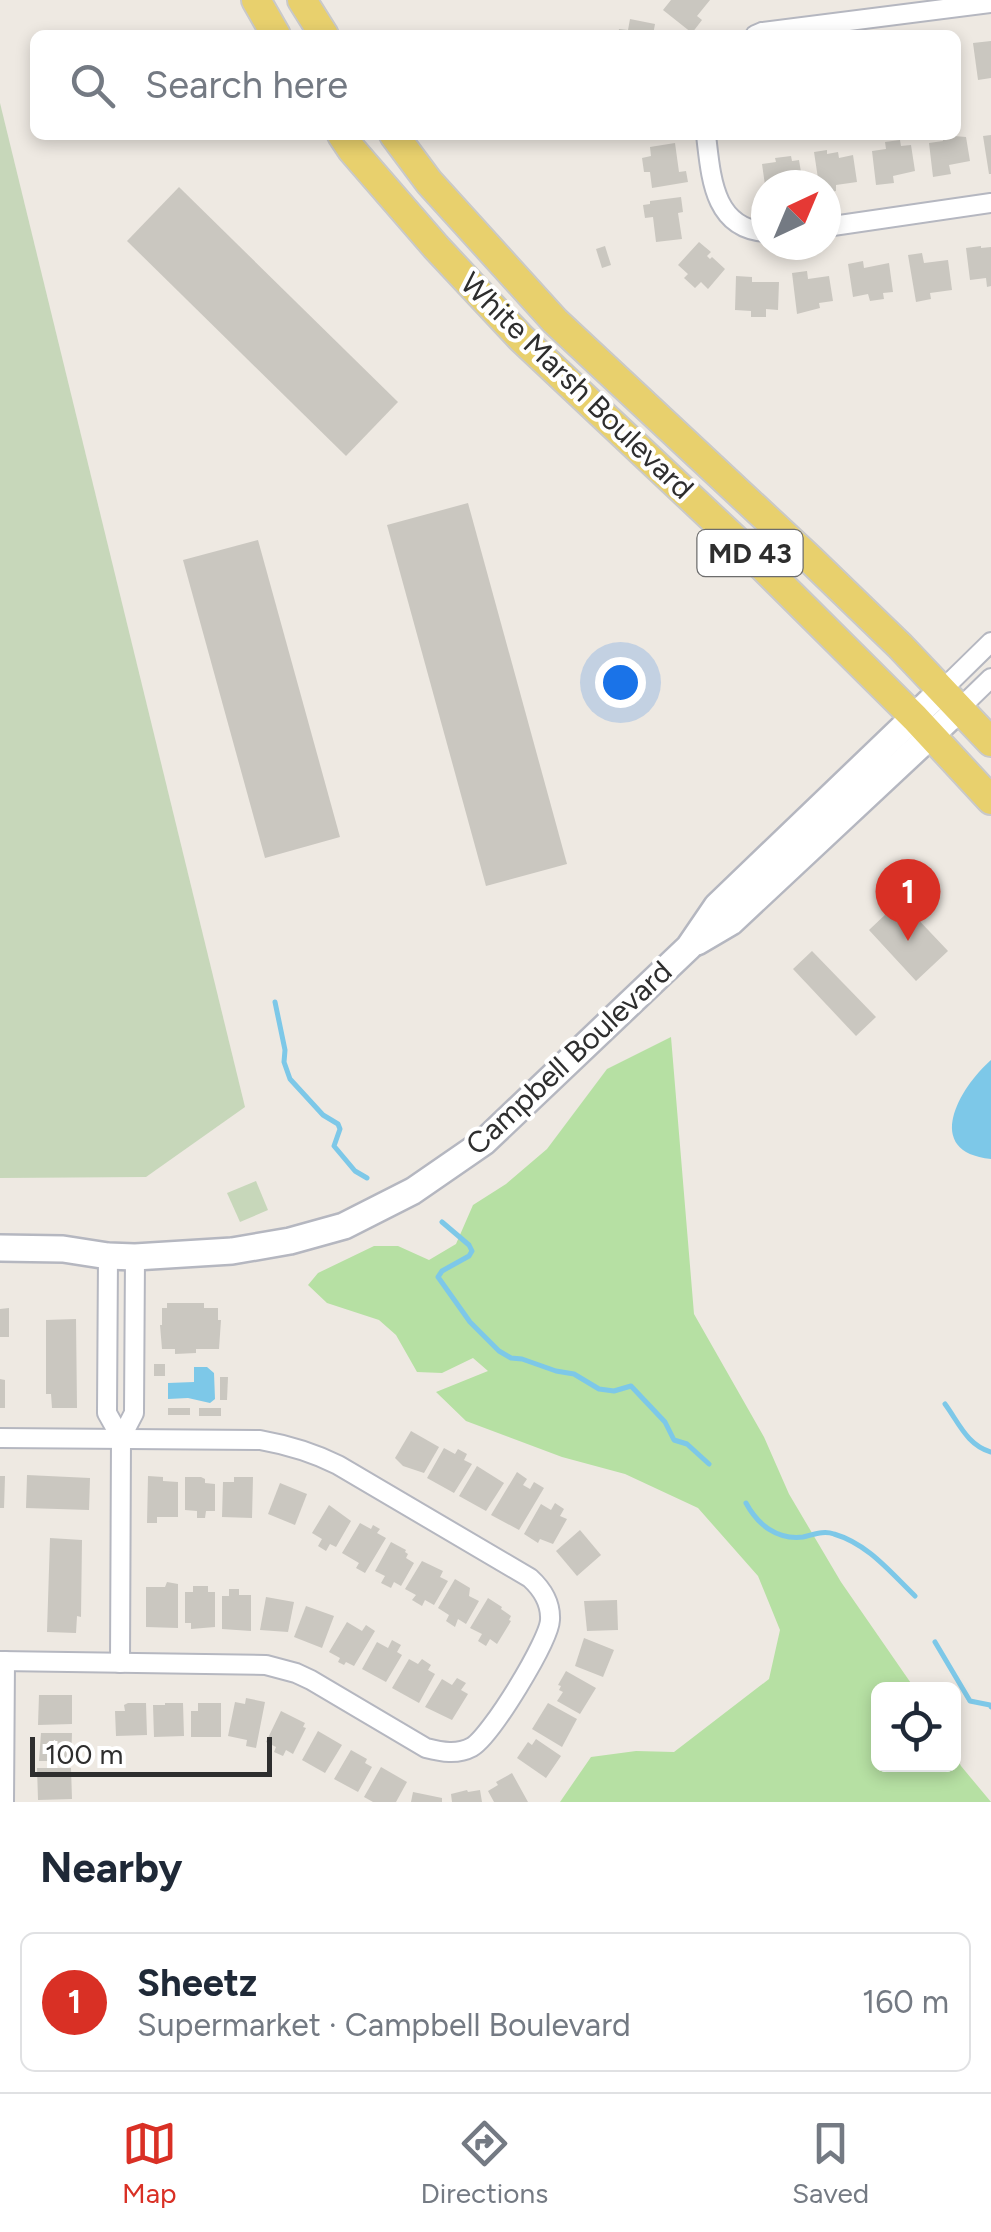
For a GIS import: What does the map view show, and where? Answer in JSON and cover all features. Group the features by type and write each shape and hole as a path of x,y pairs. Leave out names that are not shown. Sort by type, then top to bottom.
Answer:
{"main road":[{"path":"256,0 273,30"},
{"path":"302,0 321,30"},
{"name":"White Marsh Boulevard","path":"345,140 521,338 742,545 937,716 991,742"},
{"name":"White Marsh Boulevard","path":"398,140 429,182 555,321 900,646 937,716 991,800"},
{"path":"937,716 991,773"}],"street":[{"path":"778,30 991,3"},
{"path":"707,140 716,197 731,218 751,229"},
{"path":"841,225 991,203"},
{"name":"Campbell Boulevard","path":"937,716 991,642"},
{"name":"Campbell Boulevard","path":"0,1248 64,1249 108,1256 232,1251 344,1226 413,1191 484,1142 689,947 717,906 937,716 991,678"},
{"path":"108,1256 108,1413 121,1438"},
{"name":"Campbell Boulevard","path":"0,1264 68,1265 108,1256"},
{"path":"120,1663 121,1438 134,1413 135,1256"},
{"path":"0,1438 260,1440 289,1445 317,1455 530,1578 545,1597 550,1620 544,1640 490,1732 474,1746 454,1752 426,1748 311,1680 281,1668 250,1664 2,1661 4,1802"}],"green space":[{"path":"0,103 245,1107 146,1177 0,1178"},
{"path":"671,1037 694,1314 764,1437 789,1494 841,1582 910,1682 871,1682 871,1772 961,1772 961,1766 991,1802 560,1802 591,1757 636,1751 674,1752 769,1679 780,1630 758,1576 698,1508 625,1474 562,1457 466,1421 436,1392 488,1371 473,1358 442,1373 417,1372 396,1335 379,1320 327,1303 308,1285 318,1273 374,1246 398,1246 429,1260 456,1244 473,1205 506,1184 547,1149 607,1069"},
{"path":"256,1181 268,1210 240,1222 227,1193"}],"water":[{"path":"991,1060 991,1159 970,1154 957,1145 952,1132 959,1102"},
{"path":"194,1367 207,1367 214,1373 215,1399 210,1403 168,1399 168,1383 194,1382"}],"building":[{"path":"671,0 710,0 697,16 702,20 694,30 688,30 663,10"},
{"path":"630,19 655,24 654,30 628,30"},
{"path":"991,41 991,78 978,80 973,43"},
{"path":"991,135 991,174 989,174 983,136"},
{"path":"966,137 970,161 949,165 951,174 933,177 929,143"},
{"path":"900,140 901,146 911,145 915,171 893,176 894,183 876,185 872,151 886,149 885,142"},
{"path":"675,143 679,172 686,171 688,182 652,188 650,172 644,172 642,158 651,156 650,147"},
{"path":"814,152 838,152 839,158 853,155 857,182 841,184 841,170 817,170"},
{"path":"791,156 792,161 799,160 801,170 763,170 762,164 776,162 775,158"},
{"path":"179,187 398,402 346,456 127,241"},
{"path":"681,197 683,212 678,213 682,239 656,242 653,217 645,218 643,205"},
{"path":"699,242 711,252 707,256 725,269 708,289 701,282 695,288 678,265"},
{"path":"605,246 611,265 602,268 596,249"},
{"path":"991,247 991,286 987,287 986,278 970,280 966,248"},
{"path":"922,253 924,263 948,260 952,290 930,293 931,299 916,302 908,255"},
{"path":"863,261 864,268 889,263 893,292 883,293 884,299 870,301 868,294 853,297 848,264"},
{"path":"807,271 808,279 829,276 833,301 797,314 792,273"},
{"path":"736,276 752,277 752,282 779,282 778,310 766,309 766,317 751,317 751,311 735,310"},
{"path":"468,503 567,864 486,886 387,525"},
{"path":"258,540 340,837 265,858 183,560"},
{"path":"894,894 948,951 916,981 869,930 887,913 880,906"},
{"path":"812,951 876,1017 856,1036 793,969"},
{"path":"167,1303 204,1303 204,1308 218,1308 219,1349 175,1354 175,1349 162,1349 160,1325 162,1308 167,1308"},
{"path":"9,1308 9,1337 0,1337 0,1309"},
{"path":"76,1319 77,1408 52,1408 51,1394 46,1394 46,1320"},
{"path":"154,1364 165,1364 165,1376 154,1376"},
{"path":"220,1377 228,1377 227,1400 220,1400"},
{"path":"0,1379 5,1380 5,1408 0,1408"},
{"path":"168,1408 190,1408 190,1415 168,1415"},
{"path":"199,1408 221,1408 221,1416 199,1416"},
{"path":"411,1431 439,1447 424,1473 403,1466 395,1458"},
{"path":"444,1448 455,1454 458,1449 467,1454 464,1460 472,1464 454,1493 427,1478"},
{"path":"477,1466 504,1483 486,1511 459,1496"},
{"path":"517,1472 527,1479 523,1485 530,1489 534,1482 544,1488 519,1530 491,1515"},
{"path":"27,1475 90,1478 89,1510 26,1508"},
{"path":"0,1476 5,1476 4,1508 0,1508"},
{"path":"148,1476 178,1482 178,1517 157,1517 157,1523 147,1523"},
{"path":"185,1477 201,1477 205,1483 215,1484 215,1511 206,1511 205,1518 197,1518 197,1511 185,1510"},
{"path":"234,1477 253,1477 252,1518 222,1517 223,1482 234,1482"},
{"path":"280,1483 307,1494 295,1525 268,1514"},
{"path":"555,1503 564,1509 560,1516 567,1519 553,1544 540,1539 538,1543 524,1534 541,1504 551,1510"},
{"path":"329,1505 351,1521 336,1547 330,1544 326,1551 318,1546 322,1539 312,1533"},
{"path":"360,1523 380,1529 377,1533 386,1538 365,1573 356,1568 359,1563 342,1553"},
{"path":"580,1530 601,1555 577,1576 556,1551"},
{"path":"50,1538 82,1540 81,1617 77,1616 76,1633 47,1632"},
{"path":"391,1542 406,1550 406,1558 414,1563 401,1586 394,1582 391,1588 381,1583 385,1576 375,1571"},
{"path":"422,1561 443,1571 440,1577 448,1581 434,1605 425,1600 422,1606 412,1600 416,1595 405,1589"},
{"path":"455,1579 470,1588 469,1596 479,1601 466,1624 458,1619 455,1627 446,1621 449,1615 438,1608"},
{"path":"167,1582 178,1584 178,1628 146,1627 146,1587 165,1587"},
{"path":"193,1586 208,1586 208,1592 215,1592 215,1627 191,1629 191,1623 185,1623 185,1592 193,1592"},
{"path":"229,1589 239,1589 239,1595 251,1595 251,1631 222,1629 222,1596 229,1596"},
{"path":"266,1597 294,1602 288,1632 260,1630"},
{"path":"488,1598 511,1616 511,1621 497,1644 490,1639 486,1646 478,1641 482,1634 470,1628"},
{"path":"617,1600 618,1630 587,1631 584,1601"},
{"path":"306,1606 334,1616 322,1648 294,1637"},
{"path":"347,1622 362,1631 366,1625 375,1631 354,1666 338,1662 340,1658 329,1652"},
{"path":"584,1638 614,1650 603,1677 575,1666"},
{"path":"392,1640 401,1645 397,1652 402,1655 386,1682 362,1669 377,1642 388,1648"},
{"path":"409,1659 418,1664 422,1659 435,1674 419,1703 392,1688"},
{"path":"566,1671 596,1688 580,1714 557,1701 563,1692 558,1685"},
{"path":"457,1678 466,1683 461,1690 468,1694 452,1720 425,1707 442,1679 452,1685"},
{"path":"39,1695 72,1695 72,1724 38,1725"},
{"path":"246,1698 265,1702 256,1748 246,1746 247,1740 228,1736 235,1702 245,1704"},
{"path":"146,1703 147,1735 116,1736 115,1711 125,1711 124,1705"},
{"path":"183,1703 184,1736 154,1737 153,1705"},
{"path":"198,1703 221,1703 221,1737 191,1737 191,1711 198,1711"},
{"path":"548,1703 577,1719 562,1747 532,1729"},
{"path":"281,1711 305,1723 306,1728 293,1754 286,1750 283,1756 266,1742"},
{"path":"318,1731 342,1745 325,1773 302,1760"},
{"path":"41,1733 72,1733 71,1761 39,1761"},
{"path":"536,1739 561,1756 546,1778 517,1758 528,1742 532,1745"},
{"path":"351,1750 367,1759 365,1763 372,1767 358,1792 334,1779"},
{"path":"381,1767 407,1782 396,1802 373,1802 364,1797"},
{"path":"37,1768 71,1768 72,1799 38,1800"},
{"path":"512,1773 528,1802 494,1802 488,1791"},
{"path":"480,1790 482,1802 452,1802 451,1794"},
{"path":"413,1792 442,1798 442,1802 411,1802"}],"waterway":[{"path":"275,1002 290,1079 323,1115 338,1124 334,1146 355,1171 367,1178"},
{"path":"442,1222 472,1251 438,1277 470,1322 499,1351 511,1358 574,1374 599,1389 614,1391 631,1386 665,1422 674,1440 687,1444 709,1464"},
{"path":"945,1404 970,1439 991,1452"},
{"path":"746,1503 762,1524 777,1533 794,1537 830,1533 857,1545 915,1596"},
{"path":"935,1642 970,1701 991,1707"}],"place":[{"name":"Sheetz","path":"908,941"}]}
